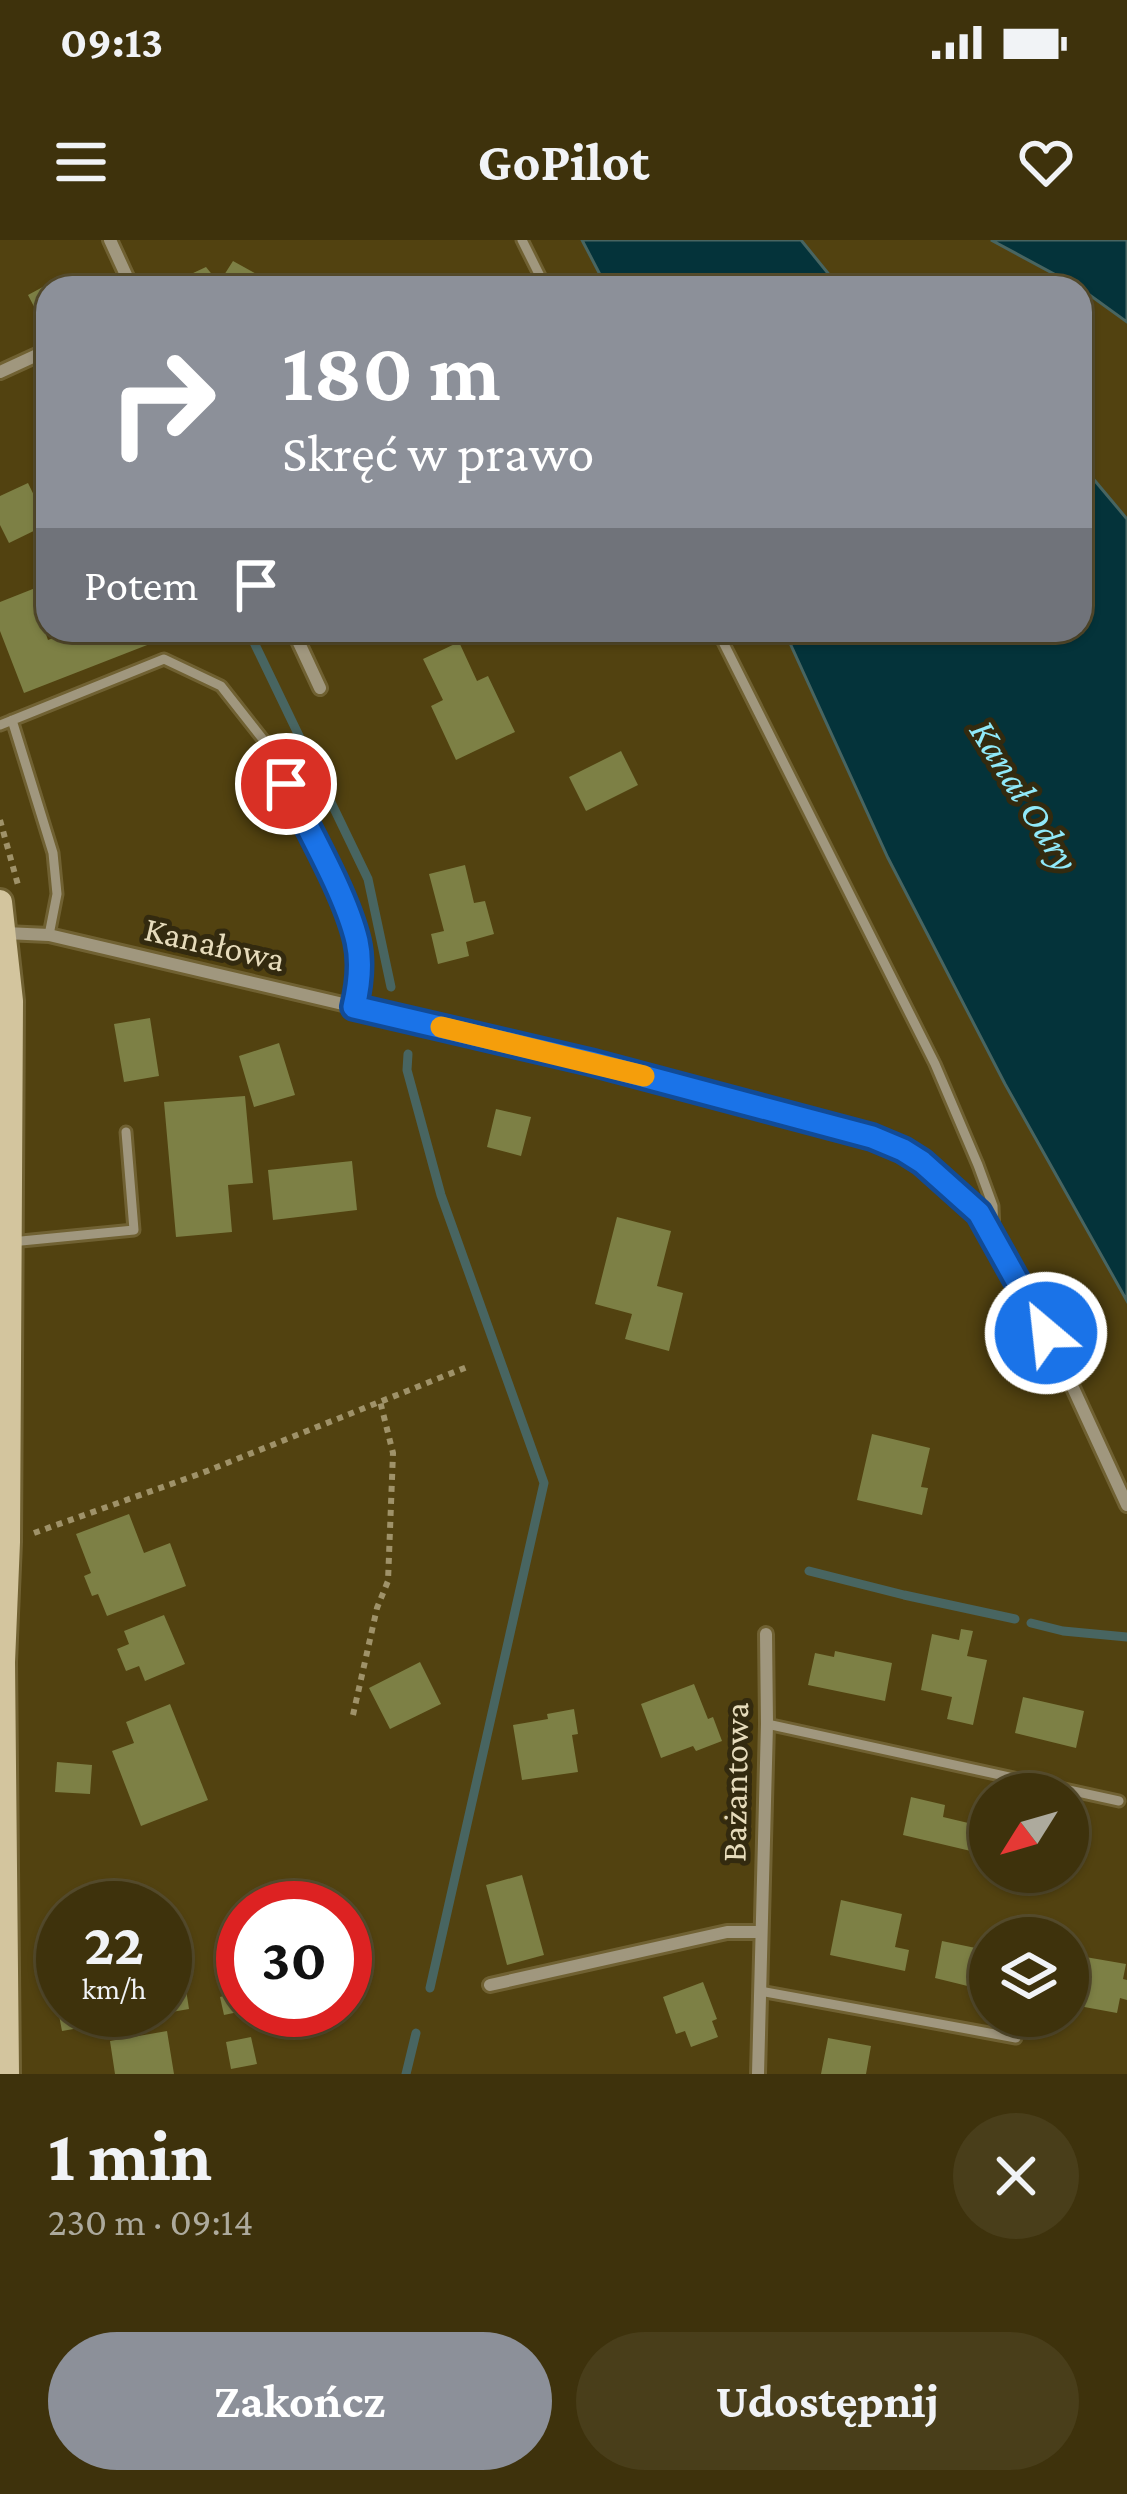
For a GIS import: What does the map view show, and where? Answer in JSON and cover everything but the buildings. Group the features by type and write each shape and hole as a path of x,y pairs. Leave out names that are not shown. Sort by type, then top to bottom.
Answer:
{"main road":[{"path":"8,2074 3,1662 11,1001 5,933 11,901"}],"street":[{"path":"110,240 126,276"},
{"path":"0,372 36,356"},
{"path":"299,642 320,688"},
{"name":"Kanałowa","path":"5,933 49,935 590,1062 872,1137 903,1150 979,1213 994,1236 1064,1366 1127,1505"},
{"name":"Bażantowa","path":"758,2074 766,1634"},
{"path":"490,1985 727,1931 761,1931"}],"lane":[{"path":"522,240 540,276"},
{"path":"723,642 935,1064 993,1206 994,1236"},
{"path":"49,935 57,893 53,853 6,722 164,659 221,686 269,747 357,942 360,984 354,1007"},
{"path":"10,1242 134,1230 126,1132"},
{"path":"766,1724 1119,1802"},
{"path":"760,1991 1016,2038"}],"path":[{"path":"0,820 11,901"},
{"path":"8,1542 202,1473 466,1367"},
{"path":"353,1715 376,1607 388,1581 393,1454 380,1402"}],"water":[{"path":"582,240 801,240 830,276 601,276"},
{"path":"991,240 1127,240 1127,322 1092,297 1092,276 1058,276"},
{"name":"Kanał Odry","path":"1092,477 1127,519 1127,1301 1005,1084 888,858 789,642 1092,642"}],"waterway":[{"path":"254,642 368,879 391,987"},
{"path":"408,1054 407,1070 441,1195 544,1483 430,1988"},
{"path":"809,1571 1015,1619"},
{"path":"1031,1623 1127,1637"},
{"path":"406,2074 416,2033"}],"slow traffic":[{"path":"441,1027 644,1076"}],"route":[{"path":"286,784 357,942 360,984 354,1007 590,1062 872,1137 903,1150 979,1213 1046,1333"}]}
